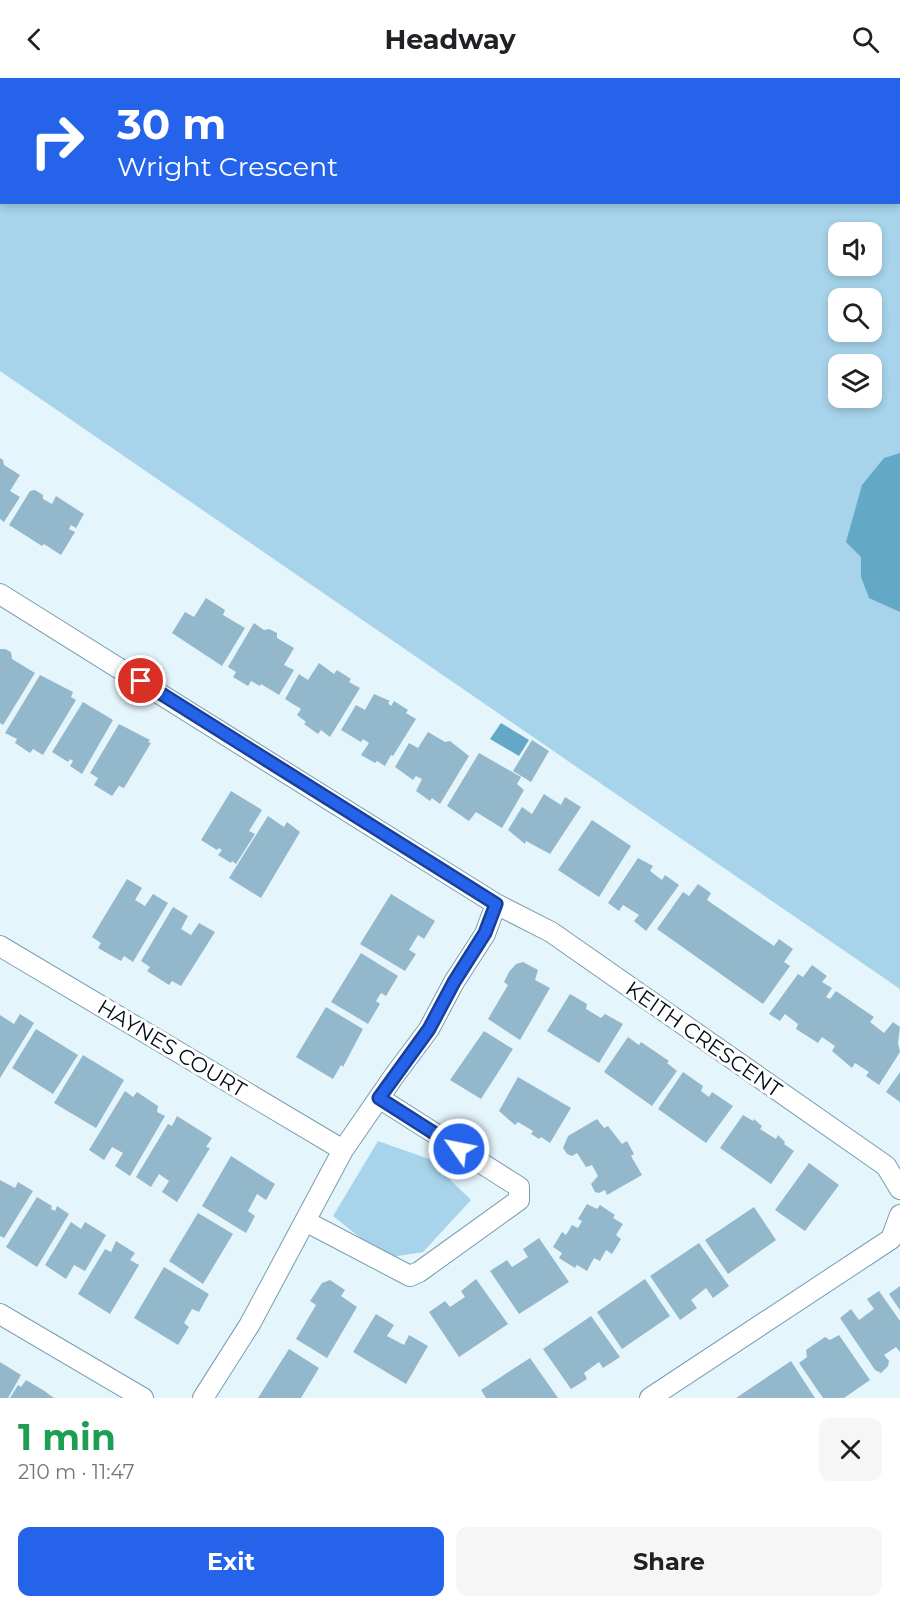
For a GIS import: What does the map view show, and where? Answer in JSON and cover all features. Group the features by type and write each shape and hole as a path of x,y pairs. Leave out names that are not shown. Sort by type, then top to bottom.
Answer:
{"street":[{"name":"KEITH CRESCENT","path":"0,594 496,904 551,932 886,1166 900,1189"},
{"path":"203,1398 250,1324 343,1150 429,1029 454,982 485,933 496,904"},
{"name":"HAYNES COURT","path":"0,946 343,1150"},
{"path":"305,1221 410,1276 419,1272 519,1200 519,1187 379,1098"},
{"path":"650,1398 891,1239 900,1215"},
{"path":"0,1314 143,1398"}],"shaded area":[{"path":"0,204 900,204 900,989 0,371"},
{"path":"900,453 900,612 869,598 861,577 861,557 846,542 862,485 884,458"},
{"path":"501,723 529,740 519,756 490,739"},
{"path":"378,1141 429,1159 471,1200 423,1252 386,1258 333,1216"}],"building":[{"path":"0,458 4,465 20,475 10,491 20,497 4,522 0,519"},
{"path":"35,490 43,495 43,499 52,504 56,496 84,514 76,528 71,525 69,529 75,532 61,555 9,525 30,491"},
{"path":"206,598 225,610 223,615 245,628 222,666 172,633 185,612 194,617"},
{"path":"254,623 264,630 269,629 277,633 277,638 294,648 284,665 294,670 279,695 251,681 248,686 233,677 236,672 228,667"},
{"path":"0,649 11,652 12,659 35,673 3,725 0,723"},
{"path":"319,663 334,674 337,670 351,679 349,682 360,688 330,737 321,730 318,734 304,724 306,722 297,715 301,709 285,699 299,674 308,680"},
{"path":"40,675 73,692 71,697 76,700 43,755 33,749 30,753 15,743 17,739 5,733"},
{"path":"374,694 390,701 388,703 391,706 394,701 408,710 406,713 416,719 385,766 361,755 369,743 363,739 361,742 341,730 356,705 365,710"},
{"path":"83,702 113,720 82,774 70,766 73,761 70,759 68,762 52,752"},
{"path":"119,724 150,740 148,742 151,743 124,788 119,786 112,796 94,785 98,778 90,773"},
{"path":"428,732 445,742 450,741 469,756 440,804 432,798 430,801 416,791 422,779 416,776 413,780 395,767 409,743 418,748"},
{"path":"532,740 549,751 531,782 513,771"},
{"path":"479,753 521,777 517,784 524,790 502,828 476,812 469,821 447,806"},
{"path":"231,791 262,810 249,831 255,834 236,864 218,855 222,850 219,848 217,850 201,840"},
{"path":"544,794 561,805 565,797 581,807 550,854 526,841 525,844 508,830 522,807 532,814"},
{"path":"268,816 284,827 287,822 300,832 261,898 229,878"},
{"path":"592,820 631,846 599,897 558,870"},
{"path":"638,858 653,866 650,871 662,880 665,875 679,885 646,931 634,921 639,915 623,905 619,911 608,903"},
{"path":"127,879 142,888 135,900 145,906 153,894 168,903 133,962 124,956 121,961 98,948 101,943 92,937"},
{"path":"698,884 711,893 707,900 774,946 779,939 793,949 784,962 790,966 763,1004 657,929 683,892 689,896"},
{"path":"391,894 435,921 424,939 418,935 409,950 416,954 405,971 360,944"},
{"path":"173,907 188,916 181,929 191,935 199,923 215,932 181,986 172,981 169,985 147,971 150,967 141,961"},
{"path":"361,953 398,976 386,996 381,993 376,1001 380,1004 368,1024 331,1002"},
{"path":"523,962 538,970 535,980 550,988 520,1040 488,1019 508,985 504,982 509,972 516,964"},
{"path":"812,965 827,976 822,982 832,988 826,997 830,999 836,991 874,1017 870,1022 884,1033 893,1022 900,1027 898,1043 900,1052 879,1085 866,1076 869,1072 855,1063 852,1068 832,1051 835,1046 822,1037 818,1043 796,1029 798,1024 785,1014 780,1021 769,1014 798,974 803,977"},
{"path":"570,994 587,1004 586,1009 601,1018 605,1014 623,1024 599,1063 547,1031"},
{"path":"326,1007 363,1029 343,1067 341,1065 333,1079 296,1057"},
{"path":"20,1014 34,1023 0,1078 0,1015 14,1024"},
{"path":"36,1029 78,1055 53,1094 12,1068"},
{"path":"484,1031 513,1049 481,1099 450,1080"},
{"path":"628,1037 639,1045 641,1042 669,1061 667,1063 677,1071 652,1106 604,1072"},
{"path":"83,1055 124,1080 96,1128 54,1103"},
{"path":"683,1072 703,1086 701,1091 709,1097 712,1092 733,1106 706,1143 658,1109"},
{"path":"900,1072 900,1102 886,1092"},
{"path":"518,1077 571,1108 550,1143 531,1134 533,1131 518,1122 515,1125 499,1111"},
{"path":"125,1091 133,1097 137,1092 158,1106 157,1112 165,1116 130,1176 115,1166 123,1153 112,1147 104,1160 89,1150"},
{"path":"743,1115 753,1121 754,1119 762,1126 760,1129 776,1139 778,1135 785,1142 784,1144 794,1151 771,1184 720,1148"},
{"path":"177,1116 212,1138 206,1147 210,1148 177,1202 162,1192 169,1181 159,1174 151,1187 136,1177 168,1124 172,1126"},
{"path":"597,1119 604,1128 608,1126 622,1144 627,1141 634,1154 631,1156 642,1175 607,1195 605,1190 595,1192 591,1184 598,1176 592,1165 586,1167 577,1153 572,1156 567,1154 563,1148 568,1136"},
{"path":"231,1156 275,1184 266,1200 257,1194 248,1211 255,1216 246,1233 202,1206"},
{"path":"809,1163 839,1185 805,1231 775,1210"},
{"path":"0,1180 15,1188 18,1182 33,1191 4,1238 0,1236"},
{"path":"37,1197 52,1206 51,1209 55,1211 57,1206 69,1214 37,1267 6,1247"},
{"path":"587,1204 597,1209 600,1205 615,1215 613,1218 623,1224 616,1235 621,1239 612,1254 606,1250 600,1261 594,1258 587,1271 577,1265 575,1268 559,1258 562,1253 553,1247 562,1232 566,1235 572,1225 578,1228 582,1221 578,1219"},
{"path":"754,1207 776,1240 728,1274 705,1240"},
{"path":"198,1213 233,1234 203,1284 169,1261"},
{"path":"71,1222 81,1229 85,1222 106,1235 85,1271 74,1265 66,1279 45,1265"},
{"path":"539,1238 569,1282 519,1314 490,1271 507,1260 512,1267 528,1257 523,1249"},
{"path":"116,1241 135,1253 130,1260 139,1265 110,1314 78,1294 105,1249 111,1252"},
{"path":"699,1243 729,1286 713,1298 706,1288 691,1300 697,1308 680,1320 650,1276"},
{"path":"164,1267 209,1294 199,1312 192,1309 184,1323 189,1327 178,1345 134,1318"},
{"path":"476,1279 508,1324 459,1357 429,1312 445,1301 450,1307 465,1297 461,1291"},
{"path":"645,1279 670,1316 622,1349 597,1312"},
{"path":"330,1280 345,1290 341,1296 357,1307 327,1358 296,1339 316,1305 310,1301 322,1283"},
{"path":"900,1286 900,1310 889,1294"},
{"path":"879,1291 900,1321 900,1352 896,1347 884,1355 889,1361 888,1366 881,1373 875,1370 840,1318 851,1309 859,1320 874,1309 867,1299"},
{"path":"376,1314 394,1325 387,1336 404,1345 409,1335 428,1346 406,1384 353,1352"},
{"path":"591,1316 620,1357 603,1368 599,1362 584,1373 587,1379 571,1389 543,1349"},
{"path":"839,1335 870,1380 844,1398 823,1398 799,1363 807,1357 806,1350 825,1337 830,1340"},
{"path":"289,1349 319,1368 301,1398 258,1398"},
{"path":"530,1358 558,1398 486,1398 481,1390"},
{"path":"791,1361 815,1398 736,1398"},
{"path":"0,1362 21,1375 8,1398 0,1398"},
{"path":"26,1380 54,1398 10,1398 18,1385 21,1387"}],"route":[{"path":"141,681 496,904 485,933 454,982 429,1029 379,1098 459,1149"}]}
